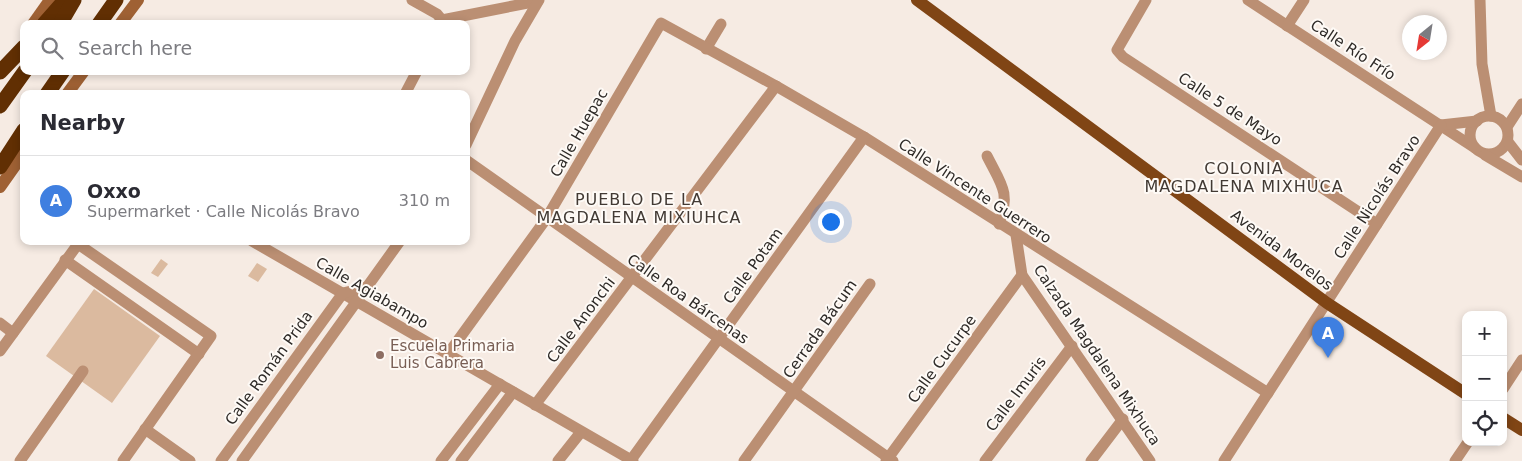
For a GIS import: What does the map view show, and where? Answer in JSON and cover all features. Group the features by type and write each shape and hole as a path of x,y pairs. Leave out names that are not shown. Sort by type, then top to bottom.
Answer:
{"highway":[{"path":"48,20 65,0"},
{"path":"62,20 74,0"},
{"path":"102,20 116,0"},
{"path":"0,70 20,51"},
{"path":"0,106 22,75"},
{"path":"49,90 60,75"},
{"path":"0,158 20,130"},
{"path":"0,167 20,136"}],"main road":[{"path":"36,20 50,0"},
{"path":"123,20 138,0"},
{"name":"Avenida Morelos","path":"917,0 1326,303 1462,391"},
{"path":"0,70 20,42"},
{"path":"70,90 81,75"},
{"path":"0,186 20,158"},
{"path":"1507,421 1522,430"}],"street":[{"path":"412,0 438,14 440,20"},
{"name":"Calle 5 de Mayo","path":"1146,0 1117,50 1123,57 1377,224"},
{"name":"Calle Río Frío","path":"1248,0 1522,177"},
{"path":"1287,26 1304,0"},
{"path":"1480,0 1482,64 1491,116"},
{"path":"450,20 539,1"},
{"path":"470,136 503,66 539,1"},
{"name":"Calle Vincente Guerrero","path":"660,23 776,86 864,137 1268,393"},
{"name":"Calle Huepac","path":"448,354 546,219 660,23"},
{"path":"706,49 721,24"},
{"path":"406,90 414,75"},
{"name":"Calle Anonchi","path":"535,405 776,86"},
{"path":"1522,104 1507,127 1508,142 1522,160"},
{"path":"1441,125 1476,121 1491,116 1500,120 1507,127"},
{"path":"1476,121 1470,134 1479,151 1498,153 1508,142"},
{"name":"Calle Nicolás Bravo","path":"1224,461 1441,125"},
{"name":"Calle Potam","path":"632,460 864,137"},
{"path":"987,156 1006,194 1005,205 999,224"},
{"name":"Calle Roa Bárcenas","path":"470,163 546,219 632,277 889,460"},
{"name":"Calzada Magdalena Mixhuca","path":"1016,235 1022,275 1123,419 1150,461"},
{"path":"0,351 77,245"},
{"path":"79,245 211,336 123,461"},
{"name":"Calle Agiabampo","path":"259,245 580,432 632,460"},
{"path":"242,461 397,245"},
{"path":"65,260 199,354"},
{"name":"Calle Cucurpe","path":"889,460 1022,275"},
{"name":"Cerrada Bácum","path":"744,461 870,284"},
{"path":"342,293 367,287"},
{"path":"131,306 144,289"},
{"name":"Calle Román Prida","path":"221,461 342,293"},
{"path":"0,323 13,332"},
{"name":"Calle Imuris","path":"985,461 1072,346"},
{"path":"1507,383 1522,360"},
{"path":"20,461 83,372"},
{"path":"441,461 500,384"},
{"path":"461,461 513,392"},
{"path":"1091,461 1123,419"},
{"path":"247,425 261,435"},
{"path":"145,429 190,461"},
{"path":"558,461 580,432"},
{"path":"1456,461 1465,446"}],"shaded area":[{"path":"161,259 168,264 158,277 151,273"},
{"path":"257,263 267,269 258,282 248,276"},
{"path":"94,289 160,336 112,403 46,356"}],"place":[{"name":"Escuela Primaria Luis Cabrera","path":"380,355"},
{"name":"Oxxo","path":"1328,358"}],"district":[{"name":"COLONIA MAGDALENA MIXHUCA","path":"1244,177"},
{"name":"PUEBLO DE LA MAGDALENA MIXIUHCA","path":"639,208"}]}
